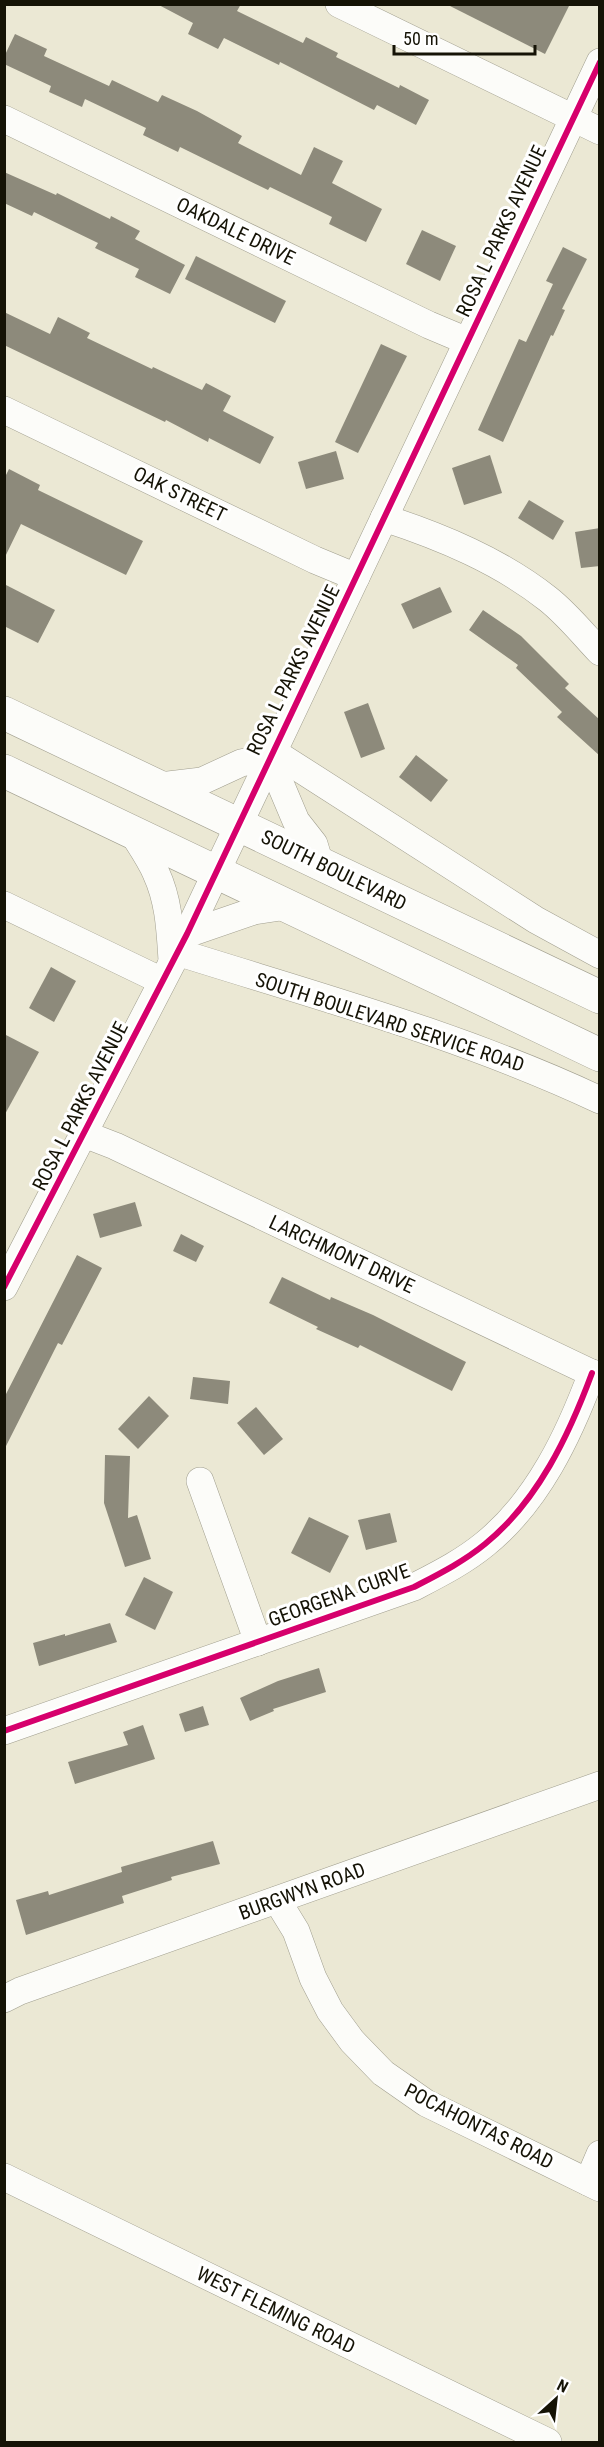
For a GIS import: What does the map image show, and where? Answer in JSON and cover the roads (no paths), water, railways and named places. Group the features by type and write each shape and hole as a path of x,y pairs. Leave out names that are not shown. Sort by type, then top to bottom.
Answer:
{"highway":[{"name":"SOUTH BOULEVARD","path":"4,713 600,997"},
{"path":"4,771 600,1054"}],"street":[{"path":"339,4 600,130"},
{"name":"ROSA L PARKS AVENUE","path":"4,1287 175,958 600,62"},
{"name":"OAKDALE DRIVE","path":"4,119 429,325 467,341"},
{"name":"OAK STREET","path":"4,410 315,560 356,577"},
{"path":"384,518 420,530 488,560 516,576 549,600 599,649"},
{"path":"271,754 296,821 314,844 320,864"},
{"path":"160,786 201,781 240,764 271,754 526,914 600,956"},
{"path":"132,832 156,872 165,898 175,958"},
{"path":"4,905 175,958 254,911 286,906"},
{"name":"SOUTH BOULEVARD SERVICE ROAD","path":"175,958 467,1043 600,1100"},
{"name":"LARCHMONT DRIVE","path":"84,1134 115,1146 596,1375"},
{"name":"GEORGENA CURVE","path":"4,1731 414,1587 450,1569 485,1544 514,1517 539,1483 596,1375"},
{"path":"200,1481 258,1642"},
{"name":"BURGWYN ROAD","path":"4,1999 20,1991 600,1785"},
{"name":"POCAHONTAS ROAD","path":"277,1900 296,1931 313,1978 330,2012 352,2041 383,2073 426,2103 594,2185"},
{"path":"594,2185 600,2154"},
{"name":"WEST FLEMING ROAD","path":"4,2177 548,2442"}]}
